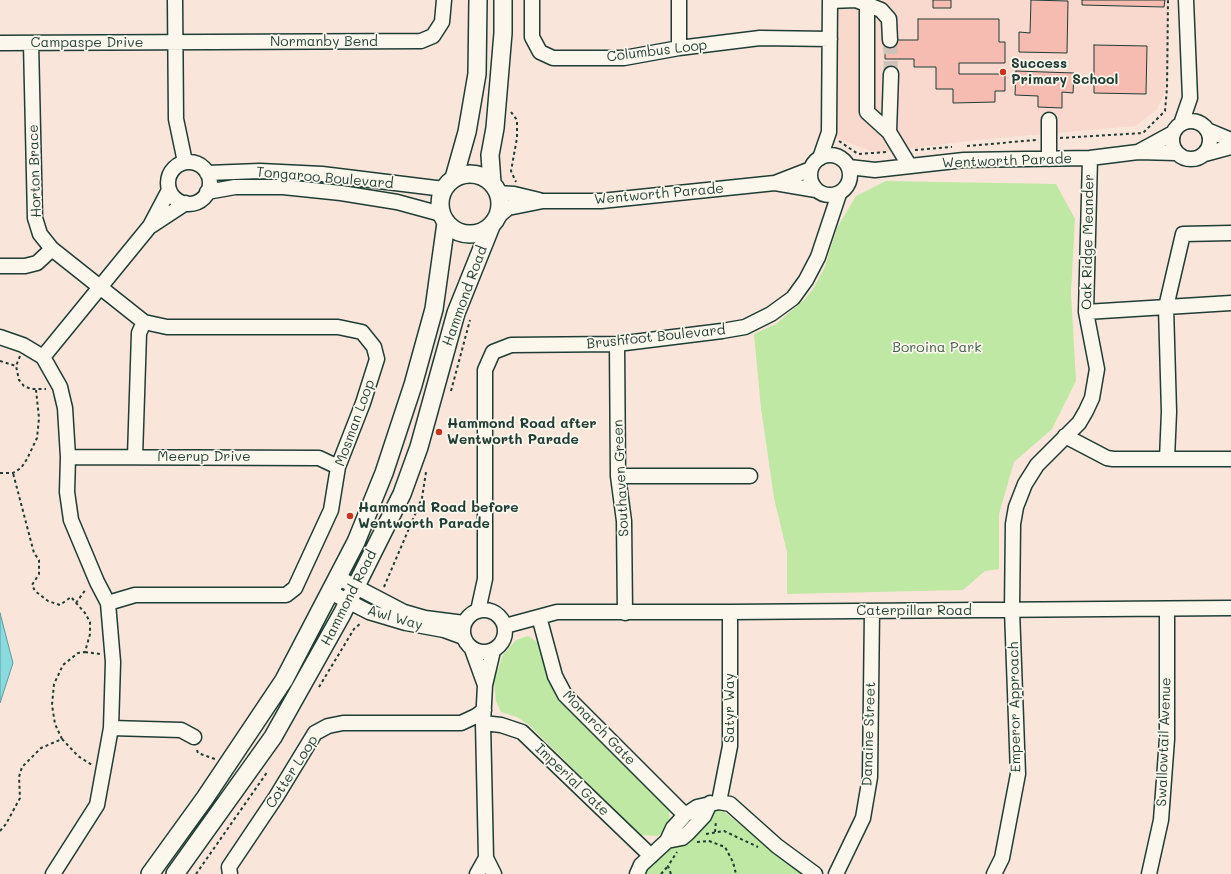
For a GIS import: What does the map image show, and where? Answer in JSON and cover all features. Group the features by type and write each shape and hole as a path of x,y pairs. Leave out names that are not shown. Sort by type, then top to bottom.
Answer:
{"main road":[{"name":"Hammond Road","path":"150,874 205,798 284,680 356,542 384,473 413,385 434,309 444,218 440,203 449,183 467,132 477,74 478,0"},
{"name":"Hammond Road","path":"175,874 273,737 352,594 402,494 419,447 456,313 494,222 499,204 494,188 490,155 495,128 503,32 503,0"},
{"path":"449,183 470,174 482,176 494,188"},
{"name":"Hammond Road","path":"444,218 458,232 468,234 479,232 494,222"}],"street":[{"path":"175,0 174,43 176,119 186,162"},
{"name":"Normanby Bend","path":"174,43 421,41 433,36 442,22 444,0"},
{"name":"Columbus Loop","path":"532,0 532,37 540,52 553,58 624,58 679,48 760,38 830,39"},
{"path":"679,0 679,48"},
{"path":"818,192 833,196 844,191 850,182 849,167 838,157 829,132 830,0 856,0 881,10 889,19 890,40"},
{"path":"1186,0 1190,98 1206,128 1210,141 1205,154"},
{"path":"867,4 867,112 889,132 909,165"},
{"name":"Campaspe Drive","path":"0,43 174,43"},
{"name":"Horton Brace","path":"31,43 35,218 40,234 52,249 144,322"},
{"path":"889,132 891,74"},
{"path":"1190,98 1177,128 1172,147 1176,152 1187,159 1194,160 1205,154 1231,147"},
{"path":"1049,120 1049,159"},
{"path":"1177,128 1193,121 1231,140"},
{"name":"Wentworth Parade","path":"1138,152 1177,128"},
{"path":"828,227 818,192 810,180 815,163 829,132"},
{"name":"Wentworth Parade","path":"849,167 876,170 909,165 964,160 1090,158 1138,152 1176,152"},
{"path":"815,163 826,156 838,157"},
{"name":"Oak Ridge Meander","path":"1012,610 1013,524 1020,493 1037,465 1086,412 1092,398 1097,370 1086,312 1090,158"},
{"path":"43,357 101,288 150,226 169,190 168,178 171,172 186,162 198,165 207,173 209,186 207,192 198,201 186,204 150,226"},
{"name":"Wentworth Parade","path":"774,183 815,163"},
{"name":"Wentworth Parade","path":"850,182 876,170"},
{"name":"Tongaroo Boulevard","path":"207,173 260,171 449,183"},
{"name":"Wentworth Parade","path":"494,222 508,208 543,201 601,201 774,183 818,192"},
{"name":"Tongaroo Boulevard","path":"207,192 235,187 283,187 341,193 390,200 444,218"},
{"name":"Wentworth Parade","path":"494,188 543,201"},
{"path":"169,190 176,199 186,204"},
{"name":"Brushfoot Boulevard","path":"478,611 485,579 485,370 493,352 511,345 616,344 745,327 771,314 793,298 806,280 818,257 839,194"},
{"path":"1168,459 1169,412 1166,307 1183,234 1231,233"},
{"path":"0,266 25,266 37,264 52,249"},
{"path":"1086,312 1231,303"},
{"path":"135,457 139,333 144,322"},
{"name":"Mosman Loop","path":"108,603 135,595 286,595 295,588 331,510 338,467 363,403 377,359 374,347 362,332 338,327 167,327 144,322"},
{"path":"0,338 23,345 43,357 60,387 65,408 68,457 67,492 71,520 97,582 108,603 113,662 111,728 101,766 97,805 53,874"},
{"name":"Southaven Green","path":"616,344 618,476 624,521 625,613"},
{"path":"1065,436 1107,458 1231,459"},
{"name":"Meerup Drive","path":"68,457 319,458 338,467"},
{"path":"618,476 750,476"},
{"name":"Brushfoot Boulevard","path":"485,579 494,612"},
{"name":"Awl Way","path":"333,585 352,594 425,618 464,622"},
{"name":"Awl Way","path":"352,594 369,612 406,623 444,630 463,637"},
{"name":"Caterpillar Road","path":"505,626 557,612 625,613 1231,608"},
{"name":"Swallowtail Avenue","path":"1149,874 1161,820 1165,761 1167,609"},
{"path":"485,685 472,649 463,637 464,622 472,613 489,610 494,612 502,620 505,626 503,640 493,651 485,685 483,717 486,858 494,874"},
{"name":"Emperor Approach","path":"994,874 1002,858 1018,774 1012,610"},
{"name":"Danaine Street","path":"836,874 863,818 870,777 872,611"},
{"name":"Satyr Way","path":"667,841 682,838 704,816 714,803 730,746 730,612"},
{"name":"Caterpillar Road","path":"503,640 516,630 597,613"},
{"name":"Monarch Gate","path":"541,624 555,676 565,695 685,815"},
{"path":"472,649 482,653 493,651"},
{"name":"Cotter Loop","path":"230,874 229,867 276,797 315,733 328,726 343,723 460,723 476,716 483,717"},
{"name":"Imperial Gate","path":"483,717 522,732 651,856"},
{"name":"Cotter Loop","path":"460,723 480,734 484,740"},
{"path":"111,728 181,730 194,737"},
{"path":"637,874 641,866 667,841 673,828 685,815 697,807 714,803 730,804 777,846 815,874"},
{"path":"477,874 486,858"}],"path":[{"path":"508,108 517,120 517,138 511,171 520,190 520,195"},
{"path":"22,354 16,366 19,380 24,386 36,390 52,386"},
{"path":"0,361 16,366"},
{"path":"0,473 13,473 21,468 37,438 39,418 36,390"},
{"path":"13,473 34,553 39,560 39,574 32,585 35,591 48,601 60,605 71,597 85,613 90,622 90,634 85,652"},
{"path":"76,603 88,586"},
{"path":"101,766 78,756 62,739 55,724 52,705 54,684 63,665 78,653 85,652 104,654"},
{"path":"194,737 198,753 218,760"},
{"path":"0,831 6,824 20,798 19,777 22,767 41,748 62,739"},
{"path":"736,874 733,862 725,847 709,841 696,841 708,833 724,831 760,848"},
{"path":"661,874 677,852 683,847"},
{"path":"668,866 671,874"}],"shaded area":[{"name":"Success Primary School","path":"838,0 1168,0 1169,56 1167,88 1157,109 1136,126 976,140 877,153 836,138"}],"green space":[{"name":"Boroina Park","path":"886,181 1056,184 1075,219 1071,293 1076,381 1052,429 1014,462 999,514 999,569 985,571 963,590 787,594 787,552 774,498 761,408 754,334 776,324 805,299 813,289 825,267 837,228 856,196"},
{"path":"528,636 539,643 548,677 559,696 669,810 670,825 658,836 640,835 529,725 517,717 501,712 496,701 494,681 503,655 516,640"},
{"path":"705,810 722,810 802,874 643,874"}],"water":[{"path":"0,613 13,663 0,703"}],"building":[{"path":"933,0 951,0 951,8 933,8"},
{"path":"1031,0 1068,1 1067,53 1019,52 1019,32 1030,33"},
{"path":"1082,0 1165,0 1164,7 1082,5"},
{"path":"918,19 999,19 999,42 1005,42 1005,63 959,63 959,74 1005,74 1005,91 995,91 995,102 953,103 953,89 936,89 936,67 914,67 914,59 885,59 885,40 918,40"},
{"path":"1094,45 1147,46 1146,94 1094,93"},
{"path":"1016,71 1074,73 1073,93 1062,92 1062,108 1038,107 1038,96 1015,95"}],"tunnel":[{"path":"890,40 891,74"}],"place":[{"name":"Success Primary School","path":"1003,72"},
{"name":"Hammond Road after Wentworth Parade","path":"439,432"},
{"name":"Hammond Road before Wentworth Parade","path":"350,516"}]}
